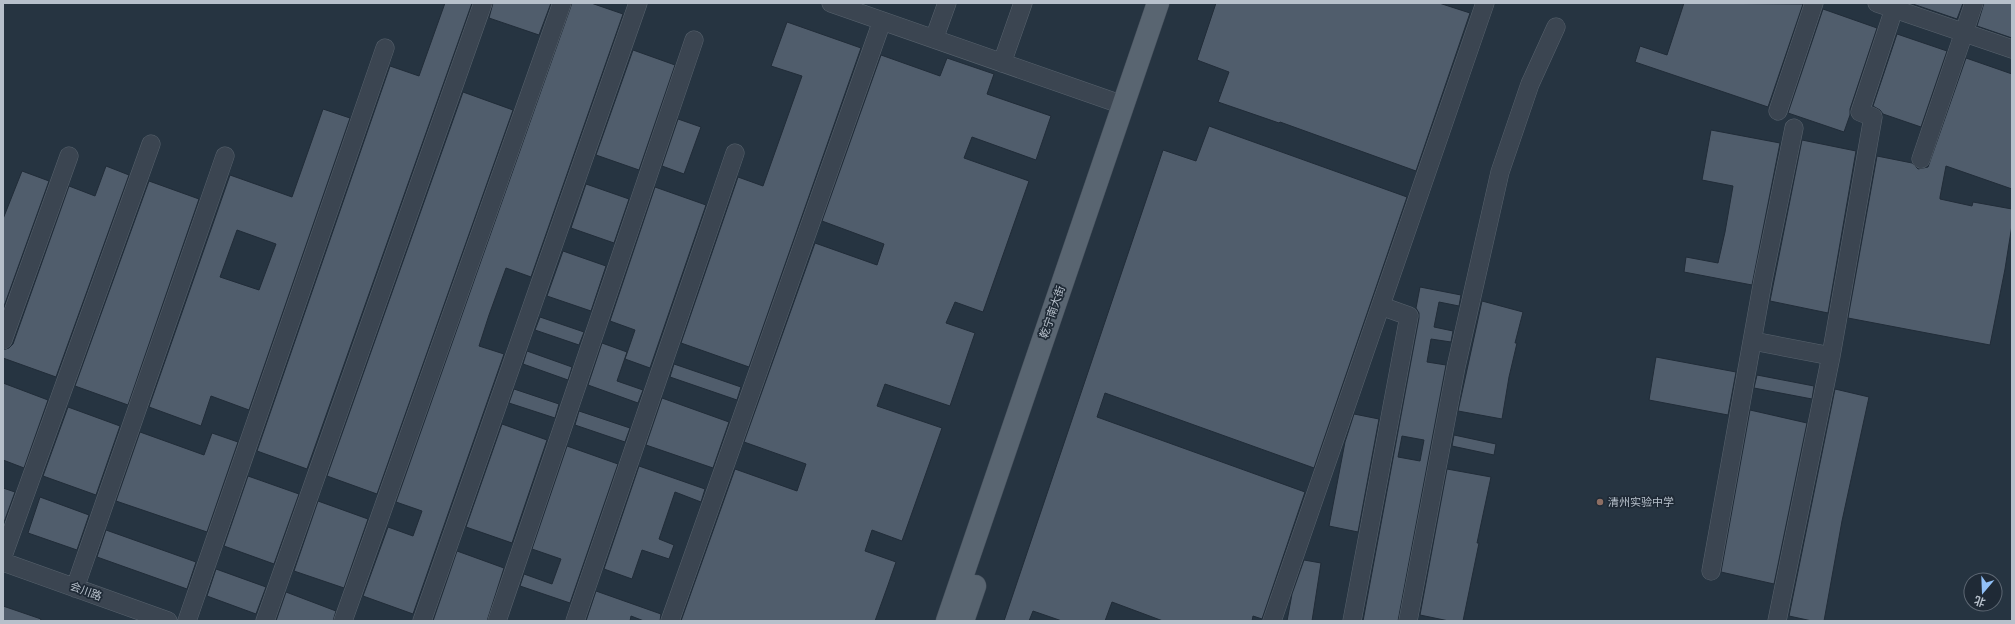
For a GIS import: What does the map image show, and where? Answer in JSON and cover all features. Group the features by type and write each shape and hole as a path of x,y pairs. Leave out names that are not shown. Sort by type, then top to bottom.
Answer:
{"main road":[{"name":"乾宁南大街","path":"946,621 1158,3"},
{"name":"乾宁南大街","path":"963,621 1173,3"}],"street":[{"path":"265,621 483,3"},
{"path":"343,621 562,3"},
{"path":"422,621 638,3"},
{"path":"831,3 873,13 934,39 1123,105"},
{"path":"934,39 947,3"},
{"path":"1002,63 1023,3"},
{"path":"1272,621 1485,3"},
{"path":"1778,111 1814,3"},
{"path":"1877,3 2012,49"},
{"path":"1921,159 1974,3"},
{"path":"1777,621 1831,356 1873,117 1860,112 1894,9"},
{"path":"670,621 873,13"},
{"path":"1408,621 1456,367 1500,172 1530,84 1556,27"},
{"path":"497,621 694,40"},
{"path":"187,621 385,48"},
{"path":"1711,571 1763,280 1794,128"},
{"path":"3,556 151,144"},
{"path":"575,621 735,153"},
{"path":"3,340 69,156"},
{"path":"75,588 225,156"},
{"path":"1352,621 1409,316 1381,306"},
{"path":"1753,341 1831,356"},
{"name":"会川路","path":"3,562 168,621"}],"building":[{"path":"445,3 472,3 307,469 257,451 390,66 419,76"},
{"path":"493,3 551,3 539,35 489,18"},
{"path":"572,3 591,3 623,14 531,277 506,268 489,315 479,346 504,354 413,614 363,596 388,527 413,536 422,511 396,502"},
{"path":"1216,3 1439,3 1470,13 1416,171 1280,122 1279,123 1218,102 1229,72 1197,60"},
{"path":"1684,3 1803,4 1768,107 1635,62 1640,46 1667,55"},
{"path":"1910,3 1963,3 1957,19"},
{"path":"1984,3 2012,3 2012,38 1977,26"},
{"path":"1823,9 1877,28 1850,109 1850,115 1844,132 1788,113"},
{"path":"787,22 861,48 749,367 681,343 738,177 763,186 802,76 771,66"},
{"path":"1897,34 1947,51 1921,127 1883,114 1880,110 1873,106"},
{"path":"633,50 675,65 639,170 596,155"},
{"path":"881,55 940,76 947,58 994,74 987,94 1051,116 1036,160 972,137 964,158 1029,181 983,312 955,302 946,323 975,333 950,406 885,384 877,406 942,428 902,541 872,530 865,551 896,562 888,585 875,621 681,621 735,469 797,491 806,464 744,442 815,243 877,265 884,244 822,221"},
{"path":"1966,58 2012,74 2012,189 1946,166 1940,197 1940,199 1972,206 1973,202 2012,209 2012,225 2005,269 1990,345 1848,318 1877,156 1912,163 1918,169 1928,167"},
{"path":"463,92 513,110 377,494 327,476"},
{"path":"323,109 350,118 249,410 211,396 201,426 149,407 230,175 292,197","holes":["237,230 276,244 259,290 220,277"]},
{"path":"678,119 701,127 684,174 662,166"},
{"path":"1209,126 1407,197 1314,468 1105,393 1097,417 1305,492 1262,619 1253,616 1252,621 1163,621 1112,602 1105,621 1062,621 1033,611 1029,621 1004,621 1163,150 1196,161"},
{"path":"1711,130 1780,143 1752,285 1684,272 1686,257 1718,263 1725,232 1733,186 1702,180"},
{"path":"1802,140 1856,151 1828,313 1770,301"},
{"path":"106,166 129,175 56,377 3,358 3,350 9,348 13,344 69,186 95,196"},
{"path":"22,171 49,181 3,309 3,219"},
{"path":"149,181 199,199 128,405 75,386"},
{"path":"586,184 629,199 614,243 571,228"},
{"path":"655,187 706,205 650,368 625,359 635,330 610,321"},
{"path":"563,251 606,266 591,311 547,296"},
{"path":"1420,287 1461,295 1459,306 1439,302 1434,327 1453,331 1451,342 1431,339 1427,362 1446,365 1398,621 1363,621 1419,318 1419,313 1416,308","holes":["1402,436 1424,440 1420,461 1398,457"]},
{"path":"1482,301 1523,312 1515,343 1517,343 1509,377 1502,419 1458,411"},
{"path":"540,317 584,332 579,345 535,330"},
{"path":"602,343 627,352 617,381 643,390 638,403 588,385"},
{"path":"527,351 572,367 568,380 523,364"},
{"path":"1656,357 1736,372 1728,415 1649,400"},
{"path":"674,364 741,387 737,400 670,377"},
{"path":"1757,375 1814,386 1812,399 1754,388"},
{"path":"3,383 48,400 24,468 3,460"},
{"path":"514,389 559,404 555,418 509,403"},
{"path":"1835,389 1869,397 1842,521 1824,621 1812,621 1789,616"},
{"path":"662,398 729,422 713,468 646,445"},
{"path":"68,407 120,426 96,495 43,476"},
{"path":"1750,410 1807,423 1774,584 1721,572"},
{"path":"579,411 630,428 625,442 575,425"},
{"path":"1354,414 1379,419 1358,532 1329,526 1345,442"},
{"path":"502,424 547,440 512,543 466,527"},
{"path":"140,432 204,455 212,433 238,442 207,532 116,501"},
{"path":"1454,435 1496,444 1494,455 1452,446"},
{"path":"567,446 618,464 570,603 520,586 524,574 552,584 561,559 532,549"},
{"path":"639,466 705,489 701,502 675,492 659,539 674,545 669,559 642,550 632,579 604,569"},
{"path":"1447,469 1491,477 1463,621 1449,621 1420,615"},
{"path":"248,476 299,494 274,564 224,546"},
{"path":"3,488 15,492 3,525"},
{"path":"40,497 89,515 77,550 28,533"},
{"path":"318,501 368,519 344,588 294,571"},
{"path":"106,530 196,562 187,589 97,557"},
{"path":"457,551 504,568 487,621 433,621"},
{"path":"1304,560 1321,563 1312,621 1287,621 1292,594"},
{"path":"216,569 266,587 256,614 207,596"},
{"path":"596,591 661,614 660,621 644,621 631,616 630,621 586,621"},
{"path":"286,592 336,611 333,621 276,621"},
{"path":"3,606 41,619 40,621 3,621"}],"place":[{"name":"清州实验中学","path":"1600,502"}]}
